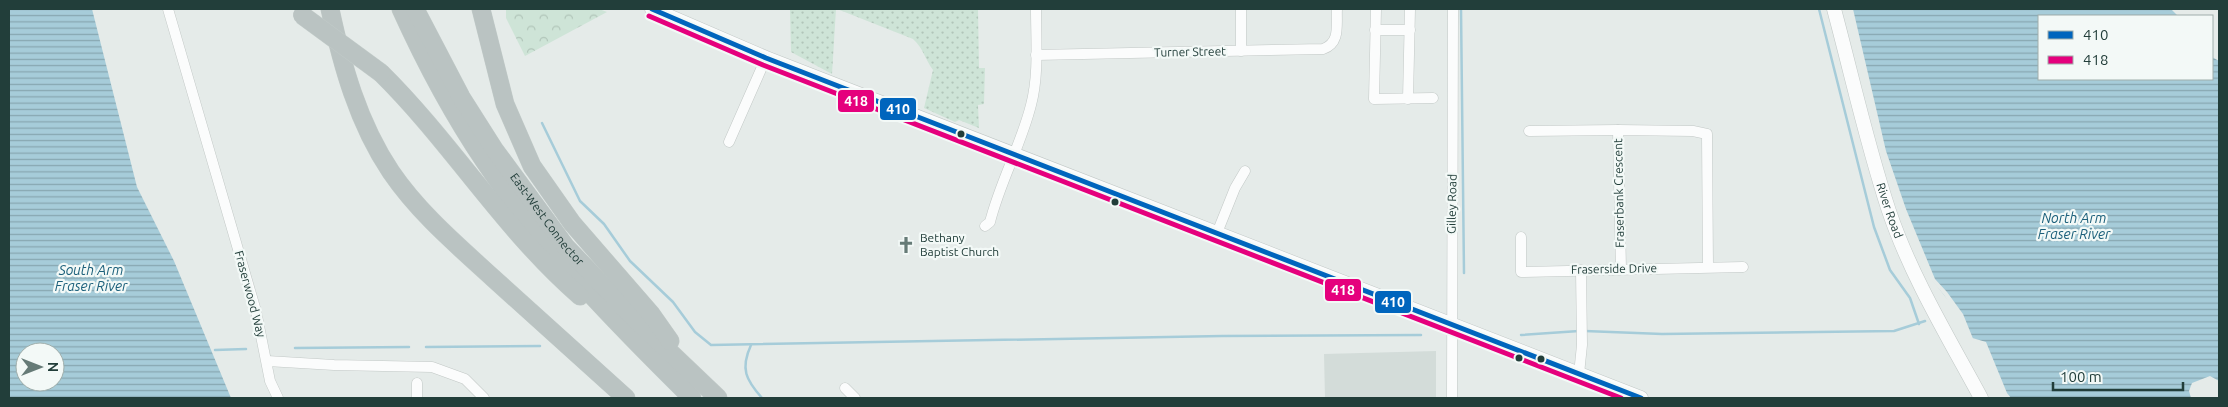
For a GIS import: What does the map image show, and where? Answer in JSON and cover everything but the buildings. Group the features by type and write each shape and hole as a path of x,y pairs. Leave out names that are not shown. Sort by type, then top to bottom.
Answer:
{"highway":[{"path":"330,9 341,62 369,132 391,172 433,223 626,398"},
{"path":"338,9 355,98"},
{"name":"East-West Connector","path":"401,9 419,48 450,106 486,163 553,252 639,346 692,398"},
{"name":"East-West Connector","path":"415,9 465,105 494,149 566,246 634,318 718,398"},
{"path":"297,11 381,73 405,96 508,222 535,252 562,280 639,346"},
{"path":"484,13 505,104 532,166 572,222 652,314 690,371"}],"main road":[{"path":"652,9 674,13 766,58 1641,398"},
{"name":"River Road","path":"1834,9 1889,211 1925,292 1981,398"}],"street":[{"name":"Fraserwood Way","path":"168,9 256,311 270,381 278,398"},
{"path":"985,226 990,222 994,206 1032,103 1036,55 1036,9"},
{"path":"1241,9 1241,51"},
{"name":"Turner Street","path":"1036,55 1323,49 1330,46 1336,35 1336,9"},
{"path":"1376,9 1374,98 1433,98"},
{"path":"1408,99 1410,9"},
{"name":"Gilley Road","path":"1452,398 1454,9"},
{"path":"1375,30 1410,30"},
{"path":"729,142 766,58"},
{"path":"1529,131 1618,130"},
{"name":"Fraserbank Crescent","path":"1621,269 1618,130 1707,134 1708,268"},
{"path":"1217,233 1235,188 1245,171"},
{"name":"Fraserside Drive","path":"1521,237 1521,272 1743,267"},
{"path":"1579,374 1582,345 1581,270"},
{"path":"267,361 334,365 432,367 465,379 484,398"},
{"path":"417,383 417,398"},
{"path":"845,388 855,398"}],"shaded area":[{"path":"1436,351 1436,398 1325,398 1324,354"}],"green space":[{"path":"506,9 599,9 607,12 525,56 506,18"},
{"path":"790,9 836,9 832,74 791,52"},
{"path":"837,9 978,9 979,68 985,68 984,104 978,105 979,128 959,120 955,122 924,108 933,70 913,39"}],"water":[{"name":"South Arm Fraser River","path":"9,9 92,9 137,187 174,261 231,398 9,398"},
{"name":"North Arm Fraser River","path":"1849,9 2171,9 2177,15 2038,15 2038,80 2213,80 2213,58 2219,61 2219,381 2210,376 2192,383 2189,391 2191,398 2011,398 2007,393 1986,342 1969,337 1960,315 1932,280 1880,141"}],"pier":[{"path":"1846,9 1853,9 1886,151 1906,209 1935,279 1963,314 1974,341 1967,338 1958,317 1944,295 1930,279 1911,237 1877,142 1863,74"}],"waterway":[{"path":"1461,9 1464,273"},
{"path":"1819,9 1874,227 1890,270 1910,298 1919,324"},
{"path":"542,123 580,201 604,224 630,261 673,302 695,332 711,345 1222,336 1421,335"},
{"path":"1585,331 1662,334 1894,331 1925,321"},
{"path":"1521,335 1579,331"},
{"path":"751,345 746,361 746,374 752,386 762,398"},
{"path":"426,347 540,346"},
{"path":"295,348 409,347"},
{"path":"215,350 246,349"}],"transit line":[{"name":"410","path":"652,9 766,58 1641,398"},
{"name":"418","path":"649,16 763,65 1621,398"}],"place":[{"name":"Bethany Baptist Church","path":"906,245"}]}
